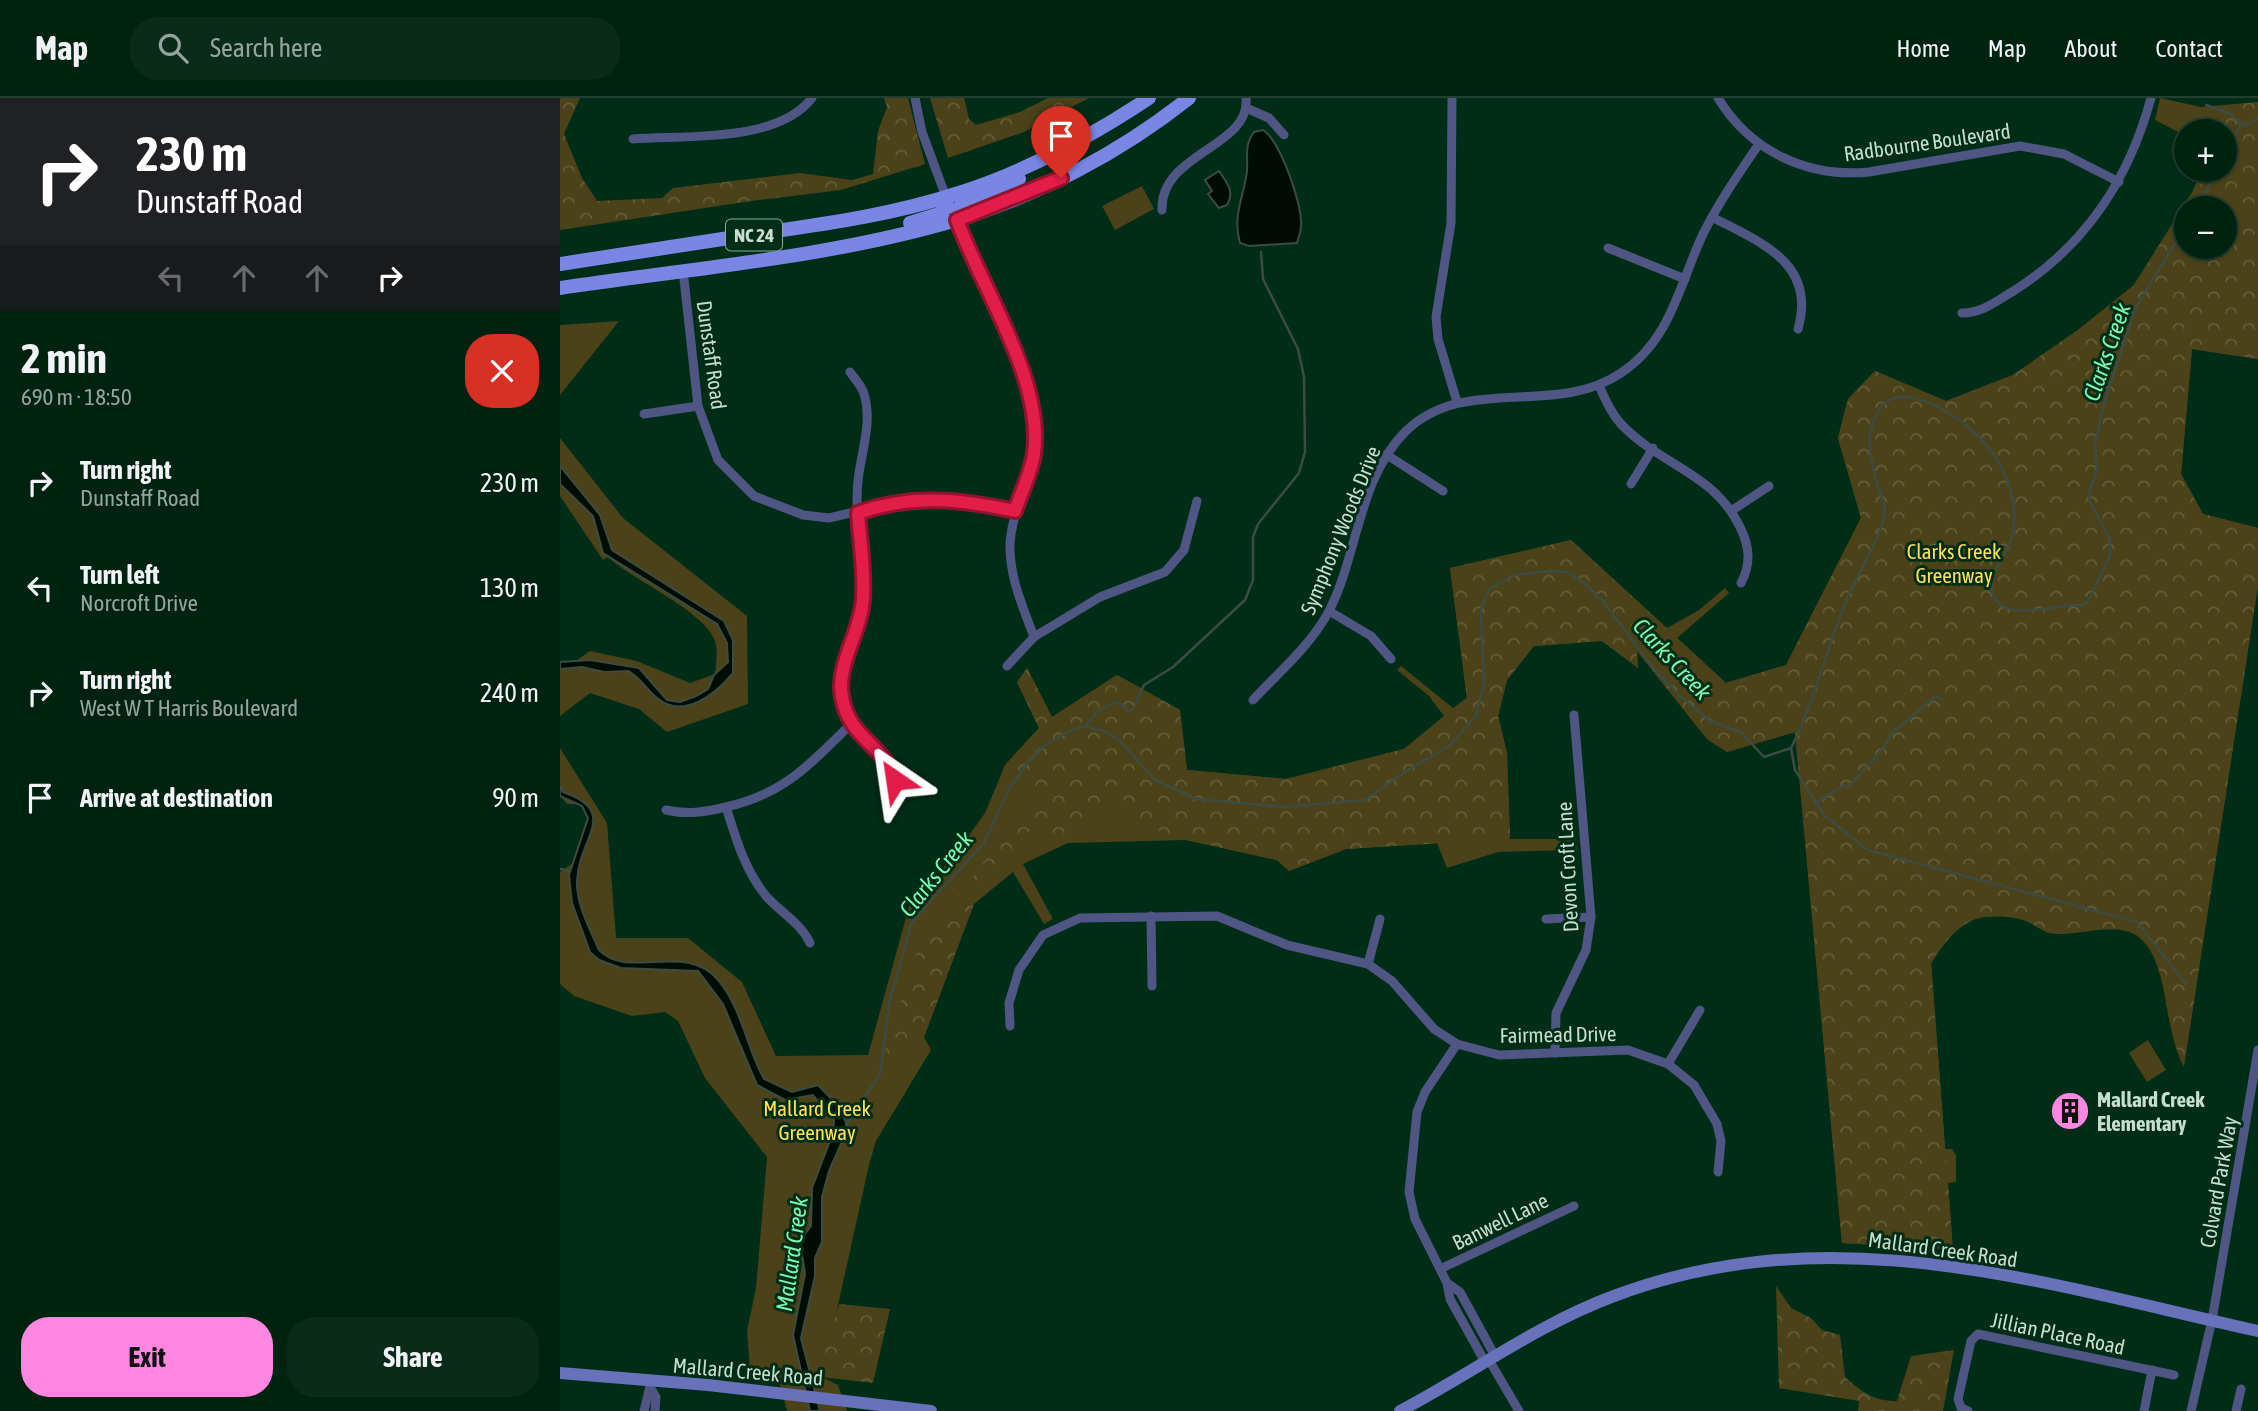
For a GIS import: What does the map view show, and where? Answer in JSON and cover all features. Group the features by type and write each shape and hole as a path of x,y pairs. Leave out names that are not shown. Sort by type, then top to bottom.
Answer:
{"main road":[{"name":"NC 24","path":"560,264 836,222 946,197 1014,172 1067,148 1149,98"},
{"name":"NC 24","path":"560,288 860,242 957,220 1021,196 1087,164 1138,135 1189,98"},
{"path":"957,220 958,209 963,203 1031,173 1067,148"},
{"path":"860,242 939,214 947,207 946,197"},
{"name":"Mallard Creek Road","path":"1400,1411 1576,1312 1644,1286 1722,1266 1806,1257 1862,1256 1942,1264 2258,1331"},
{"name":"Mallard Creek Road","path":"560,1373 651,1385 782,1393 931,1411"}],"street":[{"path":"633,139 765,129 790,118 812,98"},
{"path":"915,98 922,132 946,197"},
{"path":"1165,207 1173,175 1234,128 1246,108 1246,98"},
{"path":"1452,98 1451,223 1436,317 1438,339 1457,402"},
{"name":"Radbourne Boulevard","path":"1718,98 1733,120 1759,144 1783,158 1810,168 1851,173 2002,147 2038,147 2070,157 2119,182"},
{"path":"1962,313 1983,309 2054,262 2089,226 2119,182 2130,160 2151,98"},
{"path":"1246,108 1261,112 1283,131"},
{"name":"Symphony Woods Drive","path":"1253,700 1310,639 1329,611 1373,483 1387,455 1412,426 1457,402 1487,397 1569,393 1599,385 1622,372 1649,349 1670,318 1712,217 1759,144"},
{"path":"1712,217 1770,247 1787,263 1801,301 1798,329"},
{"path":"957,220 1022,374 1034,410 1034,456 1015,511 1010,544 1014,583 1034,637"},
{"path":"1608,248 1685,279"},
{"name":"Dunstaff Road","path":"683,270 698,406 718,460 754,496 803,515 829,518 879,506 958,499 1015,511"},
{"path":"850,372 864,394 867,433 858,475 863,598 857,633 841,674 842,696 850,725 891,764 895,780"},
{"path":"1599,385 1622,425 1653,449 1699,478 1731,511 1748,549 1748,566 1741,583"},
{"path":"644,414 698,406"},
{"path":"1631,484 1653,449"},
{"path":"1387,455 1443,491"},
{"path":"1731,511 1769,486"},
{"path":"1007,666 1034,637 1100,597 1165,572 1184,550 1197,501"},
{"path":"1329,611 1371,636 1391,659"},
{"name":"Devon Croft Lane","path":"1555,1053 1556,1013 1587,950 1591,917 1574,715"},
{"path":"666,810 691,814 752,802 785,786 850,725"},
{"path":"726,807 740,849 756,883 768,898 799,926 810,943"},
{"path":"1151,916 1152,986"},
{"name":"Fairmead Drive","path":"1010,1026 1009,1003 1019,970 1043,935 1080,918 1217,916 1287,945 1368,964 1392,981 1434,1029 1457,1044 1499,1055 1628,1050 1668,1064 1694,1085 1717,1124 1721,1141 1718,1172"},
{"path":"1546,919 1591,917"},
{"path":"1368,964 1380,919"},
{"path":"1668,1064 1700,1010"},
{"path":"1457,1044 1425,1092 1417,1112 1409,1170 1415,1219 1447,1283 1460,1292 1490,1359 1519,1411"},
{"name":"Colvard Park Way","path":"2191,1411 2212,1321 2256,1080 2258,1050"},
{"name":"Banwell Lane","path":"1440,1269 1574,1206"},
{"name":"Jillian Place Road","path":"1968,1411 1961,1408 1958,1399 1971,1341 1978,1334 2174,1375"},
{"path":"2144,1411 2152,1370"},
{"path":"644,1411 651,1385"},
{"path":"651,1385 656,1397 655,1411"},
{"path":"2236,1411 2241,1389"}],"green space":[{"path":"560,98 580,98 564,134 582,178 597,201 662,198 673,188 800,173 852,180 873,174 878,131 887,107 884,98 908,98 925,164 841,190 560,230"},
{"path":"930,98 964,98 969,119 976,125 1020,112 1048,98 1089,98 1024,132 948,158"},
{"name":"Clarks Creek Greenway","path":"2160,98 2201,107 2258,102 2258,359 2192,349 2181,474 2203,514 2258,528 1918,785 1945,1149 1952,1149 1956,1155 1956,1182 1948,1183 1953,1250 1842,1243 1795,732 1727,752 1707,739 1637,651 1638,668 1602,641 1534,646 1507,680 1498,716 1507,753 1510,839 1576,839 1577,850 1498,852 1447,868 1437,843 1346,849 1289,871 1277,860 1186,840 1068,843 1023,864 1053,919 1044,924 1013,872 974,904 924,1037 931,1050 876,1141 869,1165 822,1377 838,1385 847,1411 787,1411 777,1374 750,1370 747,1331 756,1288 767,1157 705,1078 678,1021 665,1012 632,1016 574,996 560,984 560,872 576,861 591,819 580,804 567,804 560,795 560,748 607,823 616,938 688,938 742,982 776,1056 868,1055 910,903 956,854 985,813 1005,765 1039,728 1017,682 1027,668 1052,717 1117,675 1180,710 1187,770 1286,779 1404,749 1444,716 1429,696 1397,670 1401,666 1453,708 1467,698 1450,568 1571,540 1667,628 1699,610 1725,588 1729,593 1677,638 1726,683 1786,665 1861,518 1838,438 1848,399 1875,371 1946,401 2013,375 2078,330 2134,285 2174,221 2174,259 2237,259 2237,196 2190,196 2197,182 2237,182 2237,119 2174,119 2174,130 2155,120"},
{"name":"Clarks Creek Greenway","path":"2258,102 2258,359 2192,349 2181,474 2203,514 2258,528 2258,586 2184,1067 2177,1052 2158,969 2152,954 2136,935 2116,929 2055,934 2045,932 2023,920 2000,916 1976,919 1962,927 1944,944 1931,964 1953,1250 1842,1243 1795,732 1727,752 1707,739 1637,651 1638,668 1602,641 1534,646 1507,680 1498,716 1507,753 1510,839 1346,849 1289,871 1277,860 1186,840 1141,824 1117,791 1082,818 1065,838 1045,839 1031,829 974,904 924,1037 880,1067 917,951 1036,793 1005,765 1039,728 1017,682 1027,668 1052,717 1117,675 1180,710 1187,770 1286,779 1404,749 1467,698 1450,568 1571,540 1726,683 1786,665 1861,518 1838,438 1848,399 1875,371 1946,401 2013,375 2078,330 2134,285 2174,221 2174,259 2237,259 2237,196 2190,196 2197,182 2237,182 2237,119 2223,119 2229,105"},
{"path":"1142,186 1154,209 1115,230 1102,206"},
{"path":"619,321 560,395 560,325"},
{"path":"560,438 623,518 747,616 748,704 667,732 639,709 590,693 560,716 560,665 576,661 590,651 637,661 690,683 715,674 717,653 709,630 697,618 608,557 603,560 560,496"},
{"path":"2148,1040 2166,1070 2147,1082 2129,1053"},
{"path":"1776,1286 1791,1308 1811,1318 1822,1330 1840,1335 1845,1377 1876,1398 1897,1401 1911,1356 1954,1350 1943,1411 1858,1411 1859,1401 1779,1388"},
{"path":"839,1304 890,1309 873,1383 822,1377 826,1345"}],"shaded area":[{"path":"1263,130 1270,136 1283,160 1294,189 1301,216 1297,243 1249,246 1240,243 1237,224 1247,171 1248,146 1254,132"},
{"path":"1219,171 1229,187 1230,195 1227,205 1219,208 1208,194 1212,191 1205,180"},
{"path":"560,466 600,515 612,550 724,621 733,640 733,673 708,696 688,706 677,706 657,698 628,671 604,672 582,667 560,669 560,662 590,660 639,668 667,700 680,702 708,689 714,675 728,662 727,643 717,624 603,553 593,516 560,484"},
{"path":"560,786 563,792 590,808 593,818 579,866 577,890 584,916 599,950 611,959 626,962 674,961 691,963 706,969 727,992 764,1079 792,1092 818,1085 840,1108 848,1128 829,1171 822,1197 822,1242 815,1258 815,1276 801,1338 820,1411 810,1411 793,1335 805,1274 800,1241 811,1226 812,1188 833,1133 834,1120 813,1095 785,1100 757,1085 723,1004 698,971 621,968 599,960 590,952 572,903 569,875 588,818 582,806 560,796"}],"waterway":[{"path":"2206,105 2229,113 2241,123"},
{"name":"Clarks Creek","path":"2241,123 2245,126 2258,118"},
{"name":"Clarks Creek","path":"2237,131 2241,123"},
{"name":"Clarks Creek","path":"2203,196 2211,182"},
{"name":"Clarks Creek","path":"846,1125 880,1074 890,1000 912,922 984,843 1010,787 1028,762 1044,746 1072,730 1085,726 1107,732 1120,741 1154,779 1196,799 1285,807 1365,800 1450,745 1476,716 1484,683 1481,609 1489,589 1515,575 1552,571 1567,572 1583,582 1602,600 1655,670 1681,697 1710,721 1742,733 1764,757 1791,748 1808,710 1849,594 1883,520 1884,505 1870,448 1871,429 1879,410 1885,403 1898,397 1921,400 1953,416 1983,442 2005,474 2014,512 2011,540 1992,582 1992,592 1999,603 2009,609 2029,610 2088,602 2110,555 2110,539 2090,502 2089,493 2097,470 2095,442 2106,397 2136,307 2174,245"},
{"path":"1085,726 1098,711 1115,702 1125,706 1128,712 1133,709 1144,685 1173,667 1245,600 1253,580 1253,537 1258,524 1299,473 1305,452 1304,377 1298,349 1263,279 1261,252"},
{"path":"1816,803 1842,786 1849,786 1882,750 1892,733 1936,696 1941,699"},
{"path":"1791,748 1795,770 1824,815 1868,850 2137,922 2186,984"},
{"path":"560,869 570,871"}],"place":[{"name":"Mallard Creek Elementary","path":"2070,1111"}],"route":[{"path":"895,780 891,764 850,725 842,696 841,674 857,633 863,598 858,513 879,506 958,499 1015,511 1034,456 1034,410 1027,385 957,220 1061,178"}],"park label":[{"name":"Mallard Creek Greenway","path":"817,1120"}],"water label":[{"name":"Mallard Creek","path":"792,1254"}]}
